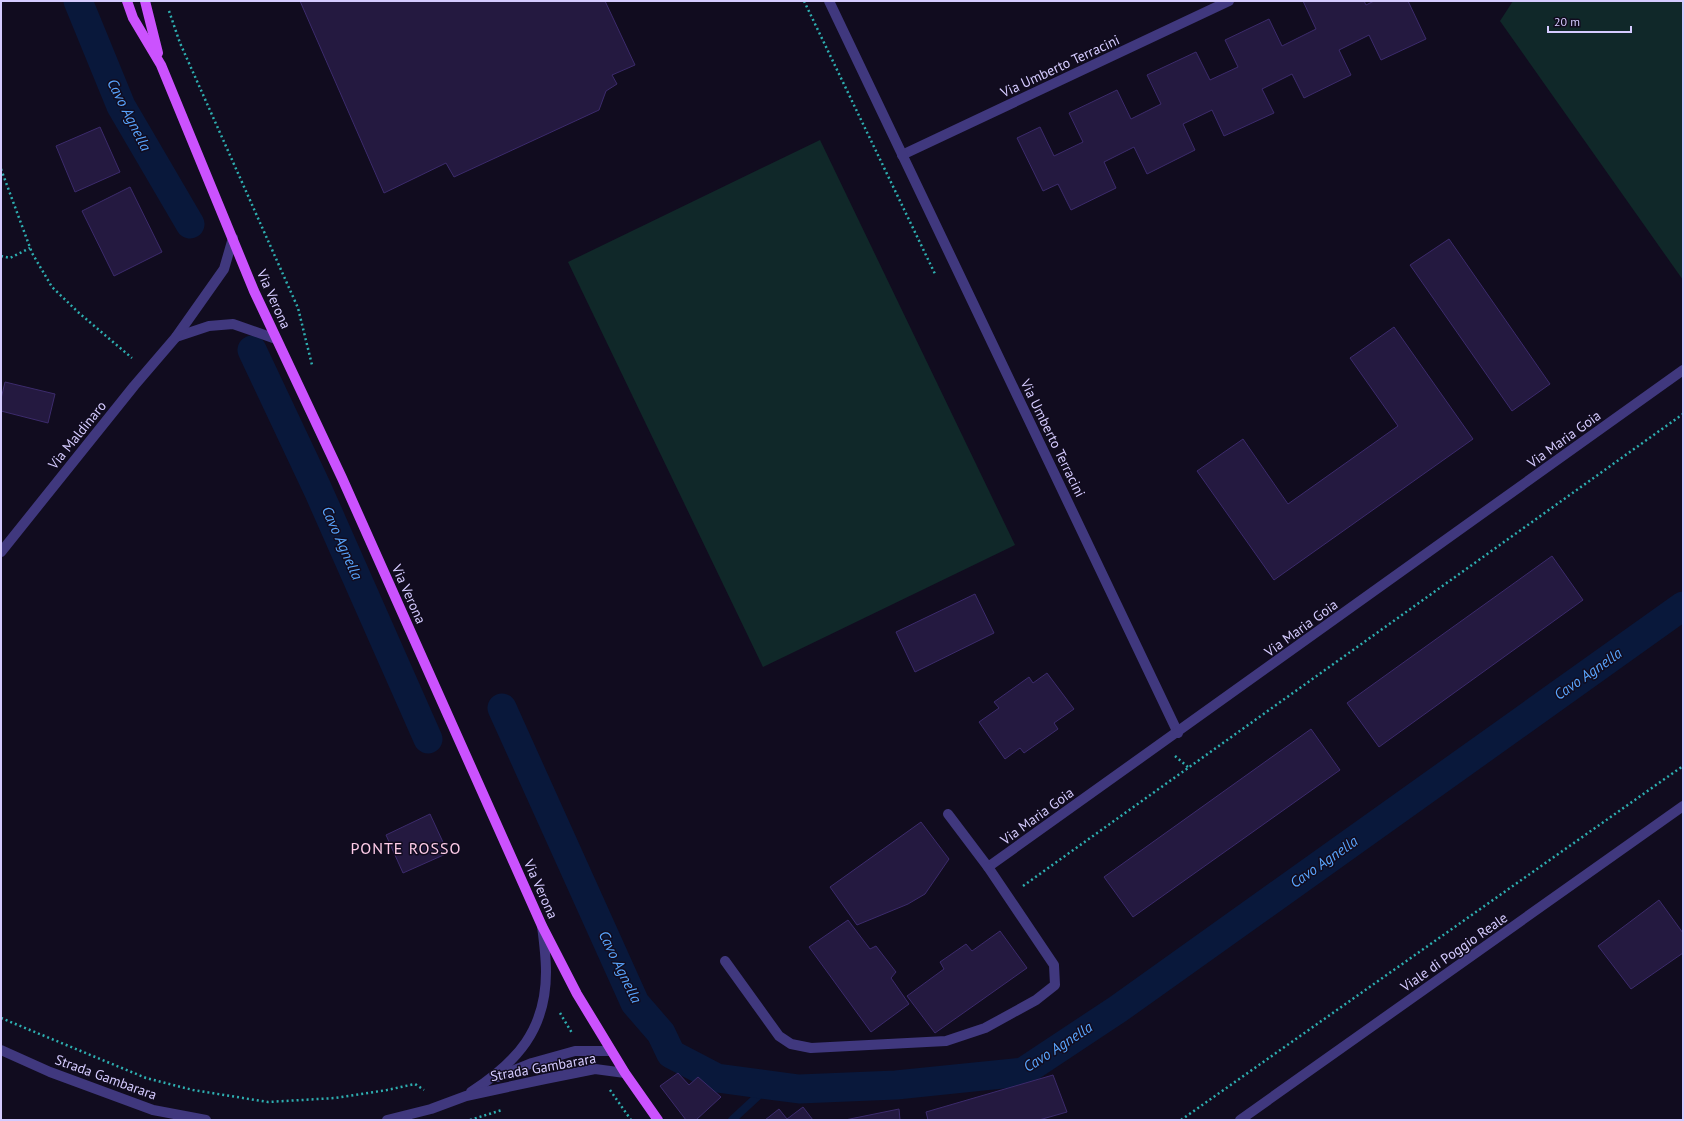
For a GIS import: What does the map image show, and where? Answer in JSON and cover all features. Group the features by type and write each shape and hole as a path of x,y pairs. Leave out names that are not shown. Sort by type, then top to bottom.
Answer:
{"main road":[{"name":"Via Verona","path":"127,1 133,18 161,65 254,291 342,478 542,926 577,994 611,1051 658,1120"},
{"name":"Via Verona","path":"145,1 161,65"}],"street":[{"name":"Via Umberto Terracini","path":"829,1 1178,733"},
{"name":"Via Umberto Terracini","path":"902,155 1229,1"},
{"name":"Via Maldinaro","path":"1,552 176,338 224,269 233,238"},
{"name":"Via Maldinaro","path":"176,338 209,326 233,324 276,339"},
{"name":"Via Maria Goia","path":"988,867 1178,733 1683,370"},
{"name":"Viale di Poggio Reale","path":"1240,1120 1683,806"},
{"path":"725,961 779,1036 791,1044 811,1048 946,1041 985,1028 1036,1000 1055,985 1054,965 988,867 948,814"},
{"name":"Strada Gambarara","path":"466,1096 492,1079 521,1052 531,1036 542,1009 546,972 542,926"},
{"name":"Strada Gambarara","path":"1,1050 50,1072 153,1110 206,1120"},
{"name":"Strada Gambarara","path":"492,1079 532,1063 575,1051 611,1051"},
{"name":"Strada Gambarara","path":"387,1120 438,1107 466,1096 595,1069 625,1073"}],"path":[{"path":"1,169 30,248 52,287 79,313 148,371"},
{"path":"1,256 10,258 30,248"},
{"path":"1008,897 1683,414"},
{"path":"1181,1120 1683,766"},
{"path":"1,1018 146,1078 192,1090 268,1102 335,1098 415,1084 426,1091 438,1107"}],"green space":[{"path":"1513,1 1683,1 1683,280 1500,21"},
{"path":"820,140 1015,545 763,667 568,262"}],"building":[{"path":"300,1 605,1 635,65 612,75 617,84 606,91 599,110 454,177 446,163 384,193"},
{"path":"1303,1 1364,1 1366,5 1374,1 1408,1 1426,39 1381,60 1369,35 1339,50 1351,75 1304,98 1292,74 1262,89 1274,113 1224,136 1212,110 1183,124 1195,150 1147,174 1134,147 1104,162 1116,188 1071,210 1058,184 1043,191 1017,138 1040,127 1054,156 1083,142 1069,113 1117,90 1131,119 1161,104 1147,75 1196,52 1210,80 1238,67 1225,40 1269,19 1282,46 1316,29"},
{"path":"100,127 120,172 75,192 56,146"},
{"path":"130,187 162,252 114,276 82,211"},
{"path":"1449,239 1550,384 1512,411 1410,265"},
{"path":"1394,327 1473,439 1274,580 1197,471 1243,439 1288,504 1398,426 1350,358"},
{"path":"5,382 55,394 48,423 1,411 1,399"},
{"path":"1552,556 1583,600 1379,747 1347,703"},
{"path":"975,594 994,633 915,672 896,632"},
{"path":"1047,673 1074,709 1054,723 1058,729 1024,753 1020,748 1005,759 979,722 999,708 994,702 1029,677 1033,683"},
{"path":"1311,729 1340,770 1133,917 1104,877"},
{"path":"430,814 448,853 403,873 386,835"},
{"path":"921,822 949,859 925,894 908,904 857,925 830,887"},
{"path":"1659,900 1683,933 1683,953 1631,989 1598,946"},
{"path":"848,920 870,949 876,946 896,972 891,978 909,1004 871,1032 809,947"},
{"path":"1000,931 1027,968 935,1033 907,996 944,969 940,962 966,944 972,951"},
{"path":"678,1073 689,1085 698,1077 721,1097 696,1120 686,1120 660,1086"},
{"path":"1053,1075 1067,1112 1039,1120 928,1120 926,1112"},
{"path":"803,1107 813,1120 765,1120 779,1109 787,1119"},
{"path":"899,1109 900,1120 845,1120"}],"waterway":[{"name":"Cavo Agnella","path":"78,1 121,106 190,224"},
{"name":"Cavo Agnella","path":"252,350 318,490 428,739"},
{"name":"Cavo Agnella","path":"502,708 635,1003 661,1033 671,1054 717,1078 799,1089 896,1085 1023,1072 1118,1009 1683,606"},
{"path":"732,1120 770,1085"}],"district":[{"name":"PONTE ROSSO","path":"406,848"}]}
